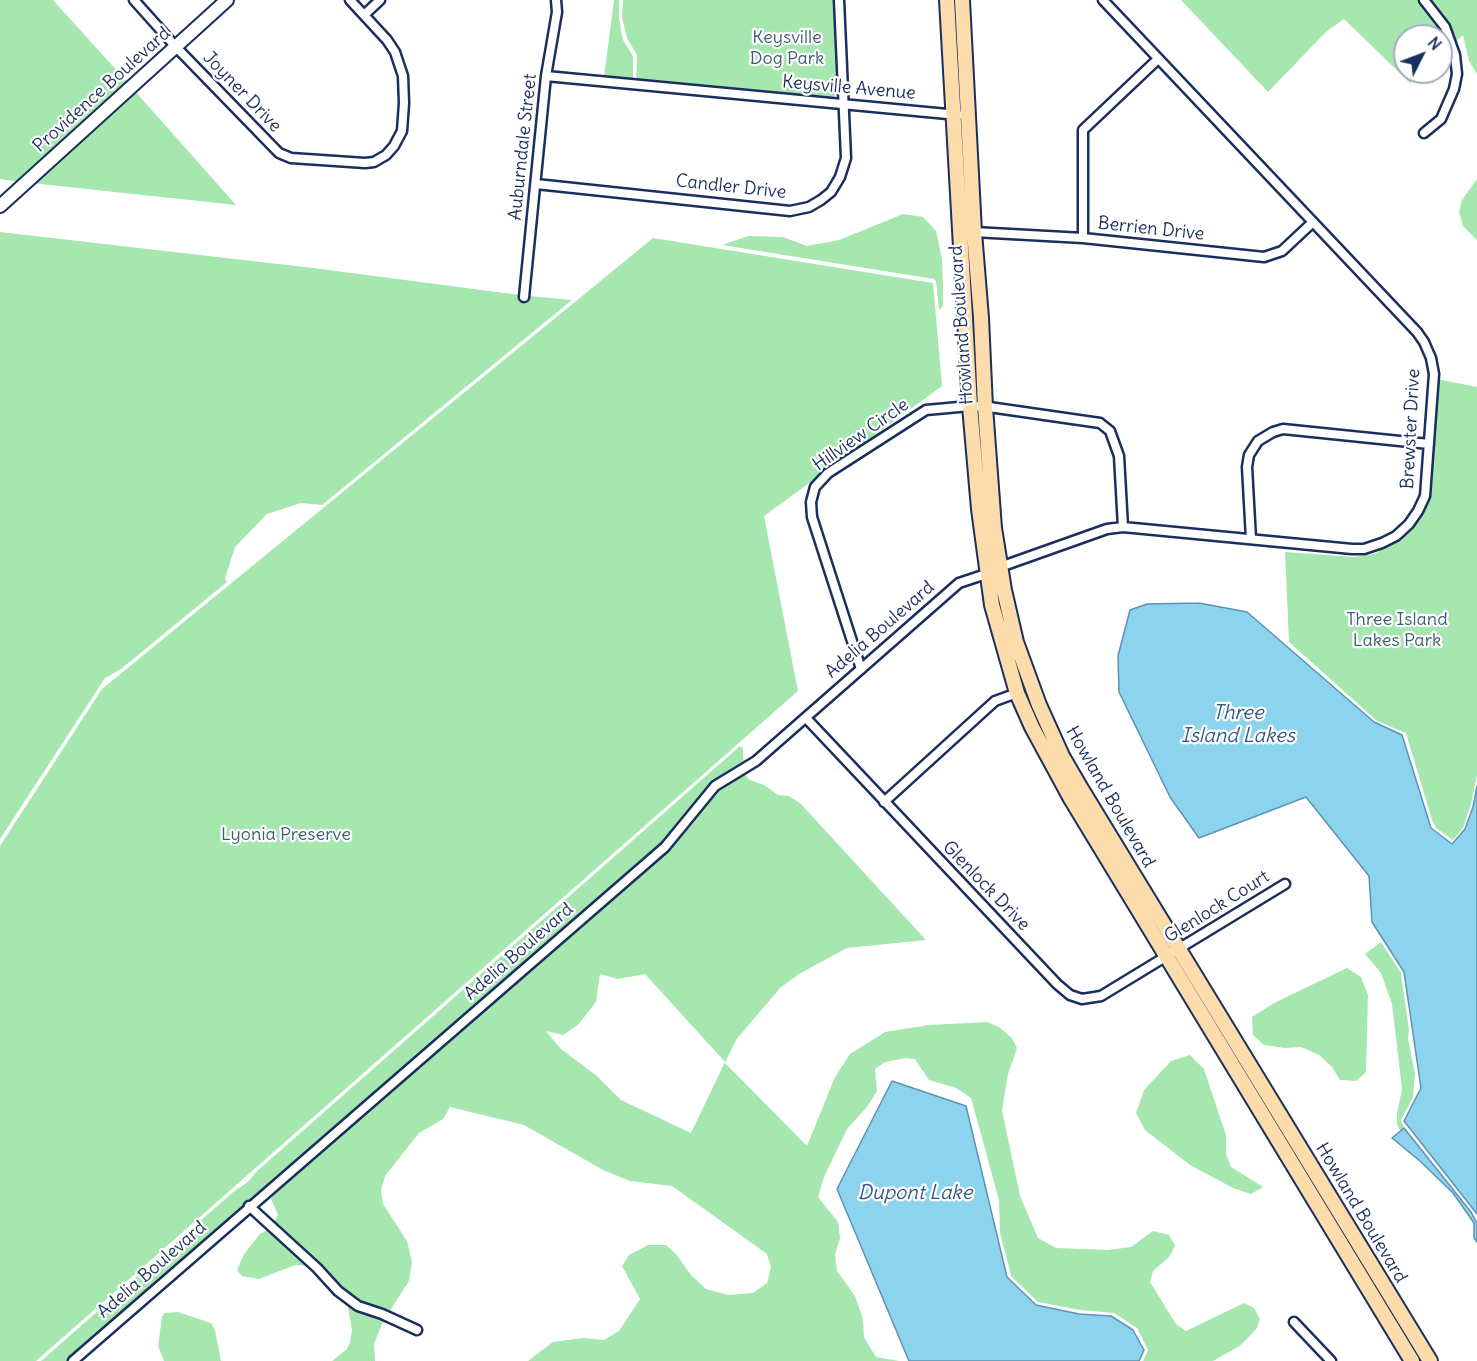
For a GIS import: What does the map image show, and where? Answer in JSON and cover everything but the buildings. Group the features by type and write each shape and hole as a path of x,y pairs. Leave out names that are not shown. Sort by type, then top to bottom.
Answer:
{"main road":[{"name":"Providence Boulevard","path":"0,206 227,0"},
{"name":"Howland Boulevard","path":"947,0 970,406 979,509 986,574 1000,636 1017,693 1054,770 1412,1361"},
{"name":"Howland Boulevard","path":"962,0 974,232 994,528 1004,590 1016,642 1039,705 1062,756 1430,1361"},
{"path":"986,574 995,579 996,585 1004,590"}],"street":[{"name":"Joyner Drive","path":"134,0 176,47 279,153 291,158 374,162 386,155 402,131 403,76 395,52 387,40 350,0"},
{"path":"364,15 380,0"},
{"name":"Auburndale Street","path":"525,297 546,76 557,12 556,0"},
{"name":"Candler Drive","path":"536,184 790,211 809,207 821,200 831,192 840,177 846,158 839,0"},
{"name":"Brewster Drive","path":"1000,567 1107,529 1123,527 1364,549 1396,536 1409,524 1425,496 1434,374 1431,358 1424,342 1103,0"},
{"path":"1424,0 1445,27 1455,55 1457,74 1454,89 1441,119 1424,133"},
{"path":"1083,238 1083,130 1158,59"},
{"name":"Keysville Avenue","path":"546,76 969,116"},
{"name":"Berrien Drive","path":"974,232 1083,238 1264,257 1282,250 1313,222"},
{"path":"985,407 1100,423 1110,431 1119,456 1123,527"},
{"name":"Hillview Circle","path":"861,669 812,517 811,502 815,488 828,473 926,410 985,407"},
{"path":"1251,538 1247,467 1250,455 1258,441 1273,432 1283,429 1430,444"},
{"name":"Adelia Boulevard","path":"73,1361 665,847 715,786 756,761 959,583 986,574"},
{"path":"884,802 995,701 1017,693"},
{"name":"Glenlock Drive","path":"806,718 1057,984 1070,995 1082,999 1101,996 1167,957"},
{"name":"Glenlock Court","path":"1167,957 1285,884"},
{"path":"249,1206 317,1268 338,1291 358,1306 417,1330"},
{"path":"1294,1322 1331,1361"}],"green space":[{"path":"0,0 53,0 129,84 21,182 0,179"},
{"path":"614,0 619,0 623,40 633,56 633,80 604,77"},
{"name":"Keysville Dog Park","path":"623,0 834,0 839,92 831,99 636,81 637,55 627,38 622,17"},
{"path":"1181,0 1417,0 1437,24 1393,24 1393,67 1344,19 1326,32 1268,92"},
{"path":"1430,0 1477,0 1477,74 1469,61 1463,35 1455,42 1453,24 1448,24"},
{"path":"134,90 236,205 31,183"},
{"path":"1477,179 1477,240 1463,226 1459,212 1462,200"},
{"path":"903,214 923,217 936,231 942,259 943,306 939,310 934,279 722,245 748,236 783,237 807,246 839,240"},
{"path":"0,232 313,268 520,295 520,301 528,301 529,296 572,300 322,505 301,503 267,514 235,547 225,578 227,582 121,669 105,678 0,839"},
{"name":"Lyonia Preserve","path":"653,238 933,283 942,386 764,516 798,691 36,1361 0,1361 0,846 102,689"},
{"name":"Three Island Lakes Park","path":"1437,379 1477,387 1477,775 1463,828 1453,840 1436,828 1432,820 1406,733 1377,721 1289,642 1285,552 1354,557 1374,554 1395,543 1410,530 1419,513"},
{"path":"740,746 743,748 744,774 750,780 764,785 778,795 789,796 800,803 926,940 847,948 799,974 780,988 736,1040 725,1063 807,1146 835,1077 850,1054 885,1032 929,1025 987,1022 999,1027 1012,1038 1017,1048 1008,1074 1002,1110 1020,1196 1038,1238 1056,1248 1108,1250 1131,1247 1153,1231 1169,1235 1175,1246 1169,1257 1153,1271 1150,1282 1176,1324 1186,1331 1244,1303 1254,1308 1260,1319 1257,1328 1241,1345 1213,1361 1143,1361 1148,1350 1137,1328 1114,1313 1080,1310 1038,1302 1011,1276 1000,1233 999,1200 971,1098 956,1088 929,1080 915,1059 906,1058 885,1062 875,1069 877,1091 867,1107 847,1129 824,1177 818,1197 838,1222 840,1238 835,1255 837,1271 855,1296 863,1319 864,1337 876,1357 899,1361 528,1361 553,1342 583,1338 604,1340 619,1331 640,1299 622,1266 629,1255 648,1245 666,1245 706,1289 728,1295 753,1293 767,1283 771,1267 767,1254 672,1186 630,1181 603,1170 524,1125 450,1107 443,1119 419,1133 385,1176 381,1190 383,1204 407,1241 412,1262 409,1281 389,1312 361,1302 341,1287 320,1264 274,1222 278,1215 271,1199 275,1189 255,1205 249,1200 67,1361 41,1361 232,1193 249,1181 256,1172","holes":["600,974 618,979 645,974 725,1062 691,1133 621,1100 597,1076 561,1049 546,1031 563,1035 578,1025 596,1002"]},
{"path":"1381,942 1401,973 1409,1030 1408,1039 1415,1073 1413,1097 1401,1120 1404,1128 1401,1132 1397,1125 1397,1113 1402,1089 1392,1004 1381,973 1365,954"},
{"path":"1347,968 1361,977 1368,995 1366,1072 1356,1081 1340,1080 1332,1067 1319,1055 1301,1047 1285,1048 1264,1045 1253,1035 1252,1017 1276,1002"},
{"path":"1190,1055 1204,1069 1226,1135 1226,1154 1231,1167 1263,1187 1251,1194 1233,1188 1190,1165 1145,1130 1136,1113 1144,1090 1171,1061"},
{"path":"268,1230 308,1266 295,1265 259,1279 242,1276 237,1270 244,1254 260,1234"},
{"path":"347,1302 356,1310 384,1319 374,1344 375,1361 332,1361 347,1349 350,1342 352,1330"},
{"path":"178,1312 211,1323 215,1330 221,1361 164,1361 158,1346 162,1317 164,1313"}],"water":[{"name":"Three Island Lakes","path":"1199,603 1247,612 1374,722 1402,735 1431,828 1452,844 1465,829 1477,786 1477,1214 1404,1121 1421,1088 1404,972 1372,922 1369,876 1306,797 1199,838 1170,797 1119,692 1118,656 1130,610 1147,604"},
{"name":"Dupont Lake","path":"892,1081 966,1106 1007,1277 1036,1305 1079,1314 1111,1316 1133,1330 1144,1350 1139,1361 909,1361 837,1189"},
{"path":"1404,1128 1471,1212 1477,1223 1477,1242 1474,1238 1474,1223 1453,1193 1392,1138"}]}
